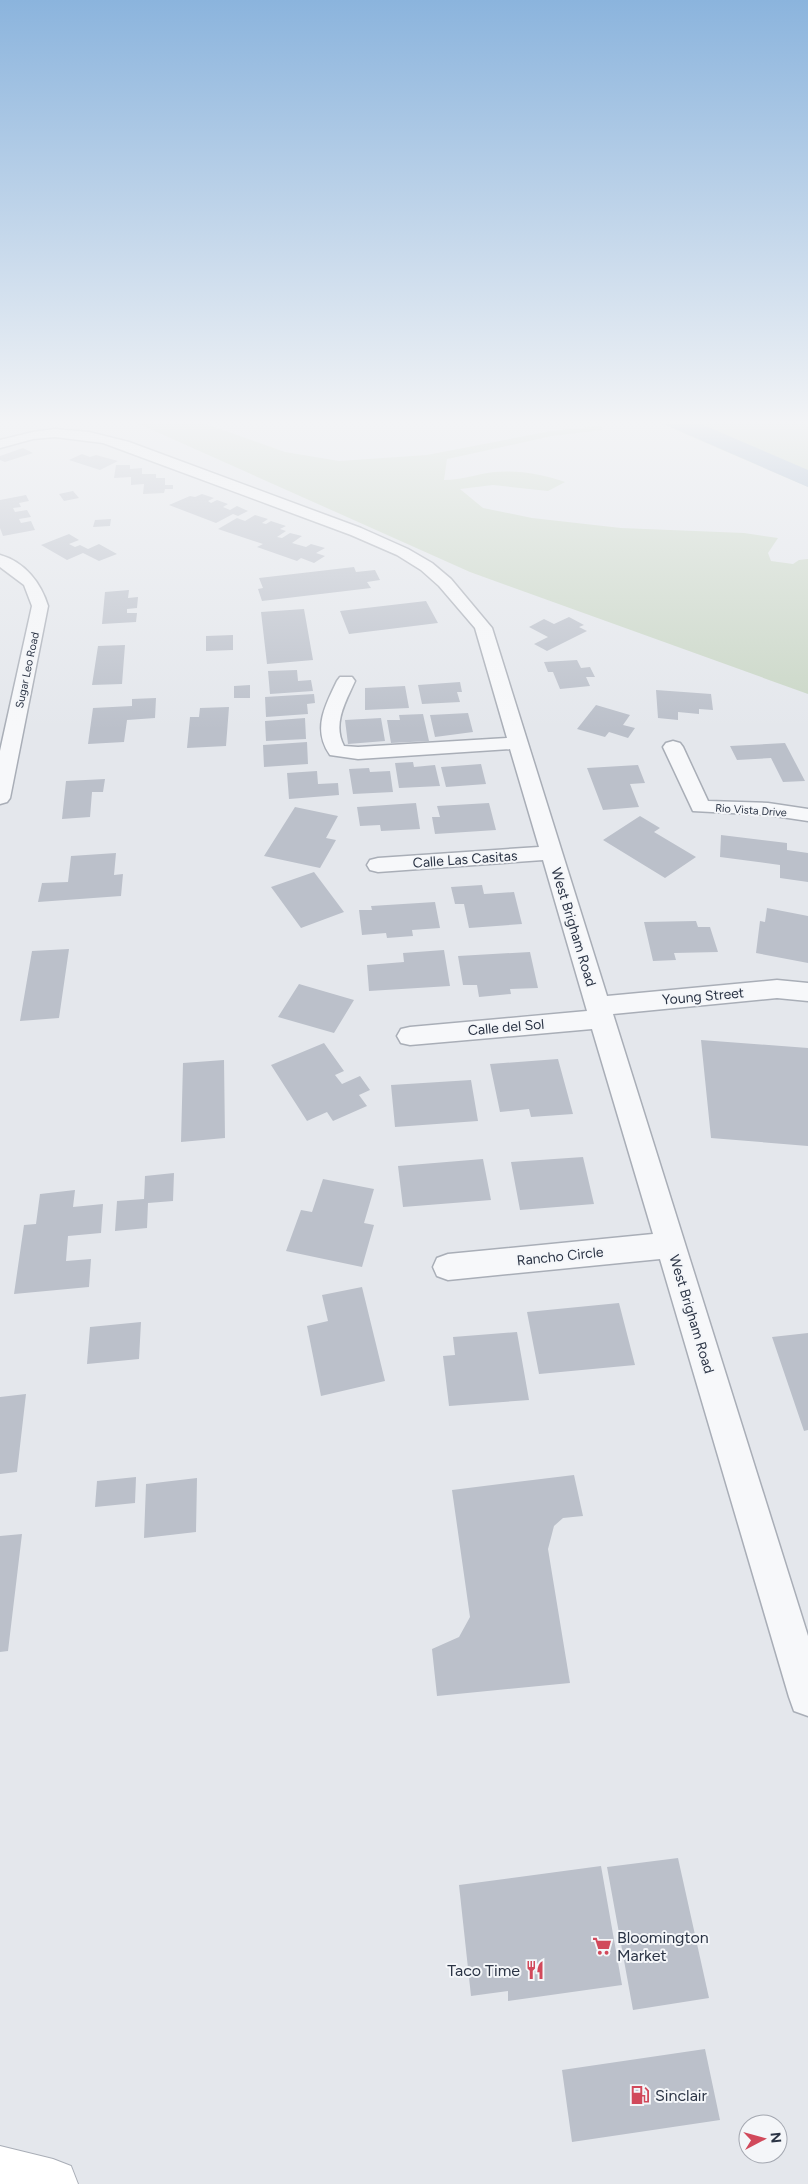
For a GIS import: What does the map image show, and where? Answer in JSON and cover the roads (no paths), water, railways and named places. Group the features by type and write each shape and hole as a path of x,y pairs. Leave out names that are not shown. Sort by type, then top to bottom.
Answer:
{"main road":[{"path":"0,2171 53,2184"}],"street":[{"name":"West Brigham Road","path":"338,526 418,560 444,581 466,604 483,628 808,1697"},
{"name":"Sugar Leo Road","path":"0,560 19,571 36,588 40,606 0,798"},
{"path":"346,681 329,720 329,740 337,751 358,753 518,743"},
{"name":"Rio Vista Drive","path":"673,747 700,807 768,809 808,815"},
{"name":"Calle Las Casitas","path":"378,865 552,853"},
{"name":"Young Street","path":"600,1012 777,989 808,992"},
{"name":"Calle del Sol","path":"410,1036 600,1012"},
{"name":"Rancho Circle","path":"448,1267 671,1245"}],"place":[{"name":"Bloomington Market","path":"602,1946"},
{"name":"Taco Time","path":"535,1970"},
{"name":"Sinclair","path":"640,2095"}]}
